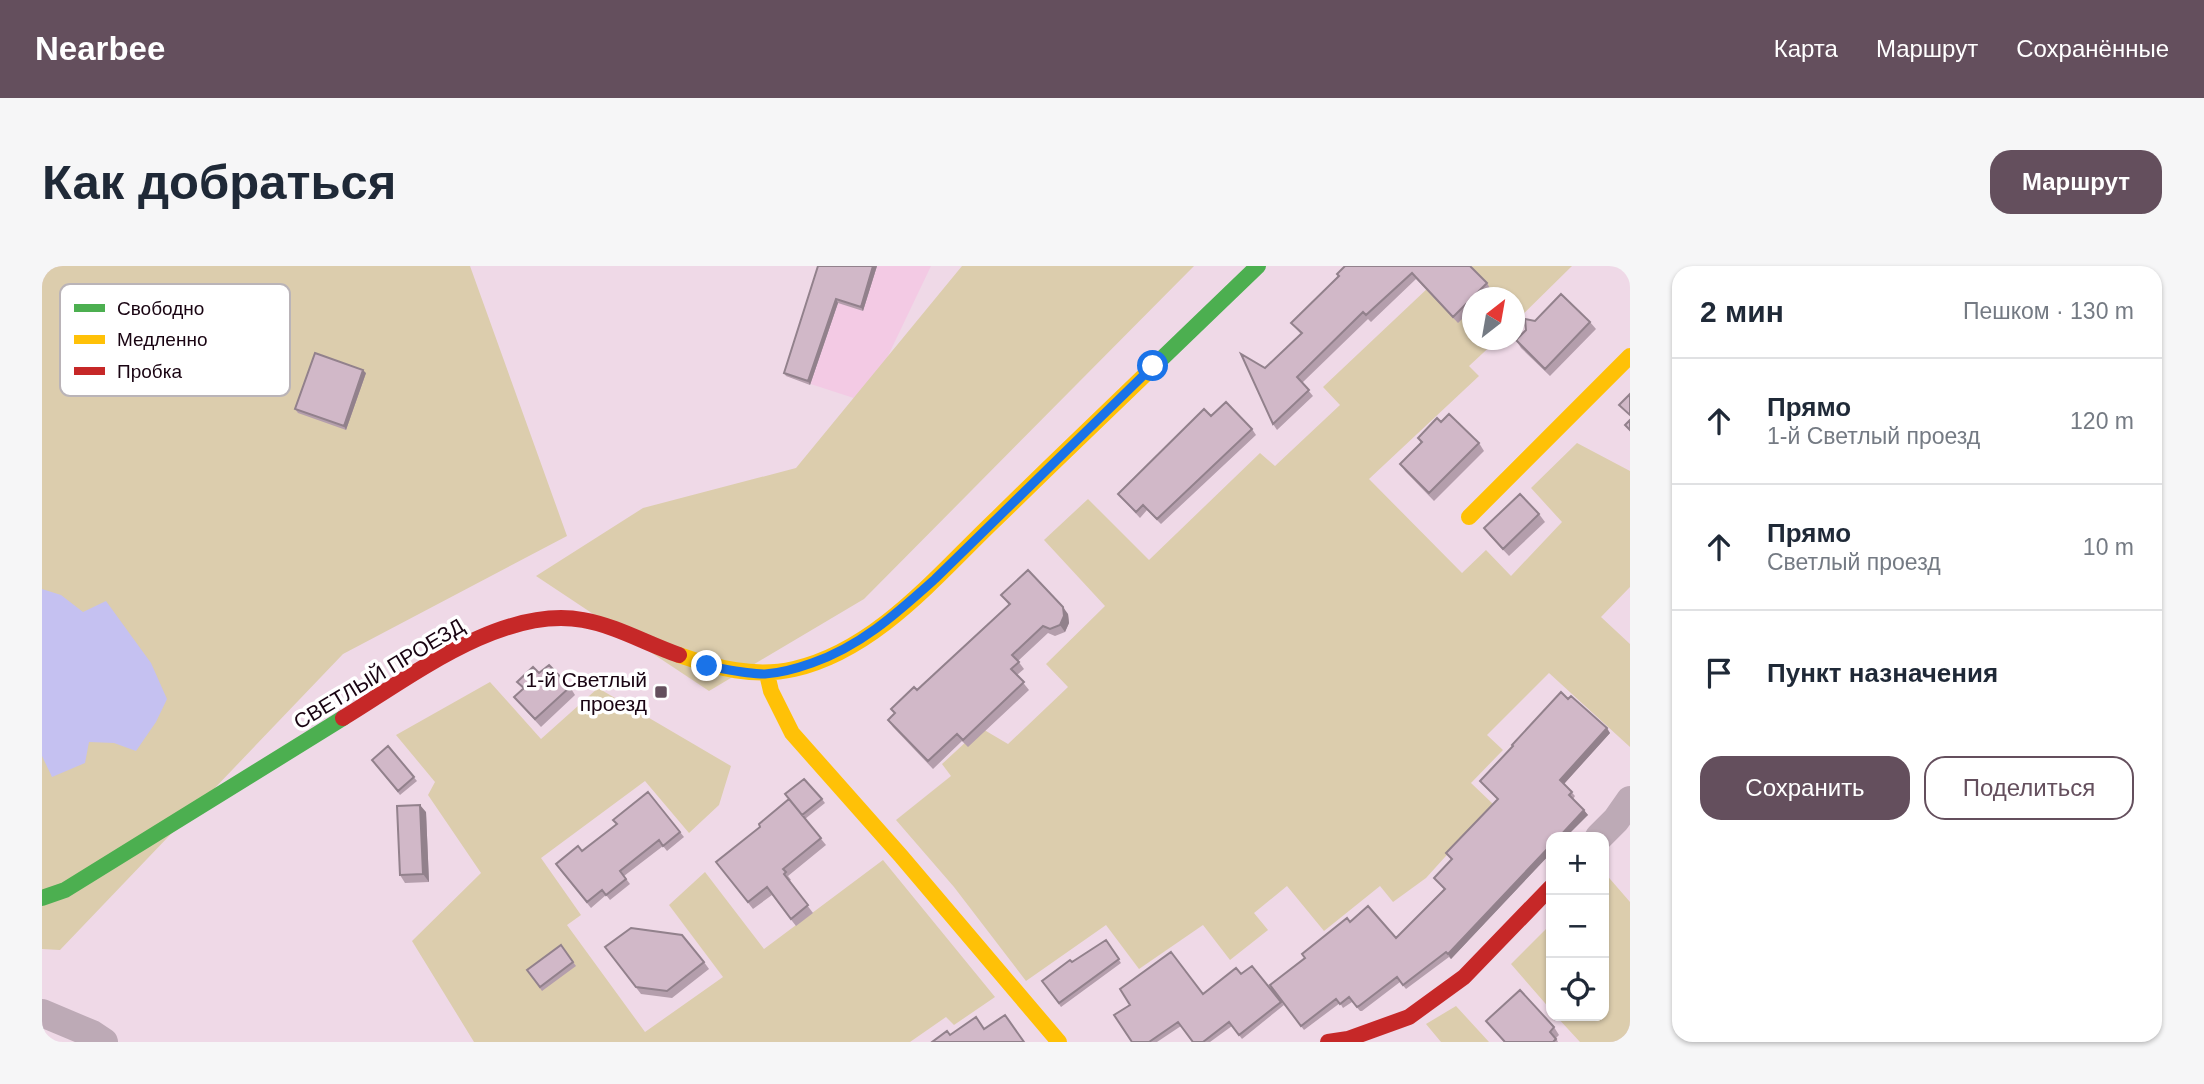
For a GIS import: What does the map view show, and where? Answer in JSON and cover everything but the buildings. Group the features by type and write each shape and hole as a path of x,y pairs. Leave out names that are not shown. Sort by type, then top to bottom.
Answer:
{"street":[{"path":"1059,1042 792,733 771,691 767,674 796,669 837,654 900,611 1258,266"},
{"path":"1469,517 1630,356"},
{"name":"СВЕТЛЫЙ ПРОЕЗД","path":"42,898 65,890 428,666 478,638 508,626 537,619 556,618 595,622 707,666 767,674"},
{"path":"1604,832 1630,800"},
{"path":"1328,1042 1348,1039 1409,1017 1464,977 1546,892"},
{"path":"42,1013 92,1034 104,1042"}],"shaded area":[{"path":"42,266 470,266 567,536 343,654 60,950 42,949"},
{"path":"823,266 931,266 866,402 786,376"},
{"path":"962,266 1194,266 864,599 709,691 536,576 643,508 796,468"},
{"path":"1471,266 1572,266 1525,312 1525,287 1462,287 1462,350 1486,350 1469,366 1479,376 1369,479 1462,573 1486,550 1511,576 1562,522 1531,488 1577,443 1630,471 1630,587 1601,617 1630,644 1630,747 1549,673 1487,735 1503,750 1471,783 1493,804 1426,878 1393,902 1380,886 1324,931 1287,886 1254,913 1268,930 1230,960 1203,925 1139,969 1106,925 1026,981 954,887 896,820 951,776 942,764 981,728 1008,744 1068,687 1046,664 1105,606 1044,540 1088,499 1149,560 1260,453 1275,466 1340,405 1323,387 1447,270 1457,280"},
{"path":"42,589 61,595 83,612 106,601 151,663 167,699 156,722 136,751 114,743 89,742 85,763 52,777 42,756"},
{"path":"490,682 541,739 598,688 731,766 719,805 689,833 645,781 541,858 581,915 567,925 645,1032 723,977 669,905 705,872 764,949 883,860 995,997 954,1025 946,1017 910,1042 474,1042 412,941 481,873 428,795 435,782 396,735"},
{"path":"1609,878 1630,902 1630,1042 1580,1042 1561,1021 1609,1021"},
{"path":"1546,929 1546,1004 1511,964"},
{"path":"1456,1006 1489,1042 1441,1042 1426,1024"}],"traffic: fast":[{"path":"1151,369 1258,266"},
{"path":"42,898 65,890 343,718"}],"traffic: slow":[{"path":"1469,517 1630,356"},
{"path":"679,655 721,668 779,672 824,659 852,645 879,628 929,585 1151,369"},
{"path":"767,674 771,691 792,733 1059,1042"}],"traffic: jam":[{"path":"343,718 457,648 521,623 552,618 583,620 620,631 679,655"},
{"path":"1328,1042 1348,1039 1409,1017 1464,977 1546,892"}],"place":[{"name":"1-й Светлый проезд","path":"661,692"}],"route":[{"path":"707,666 767,674 796,669 837,654 870,634 935,579 1153,366"}]}
